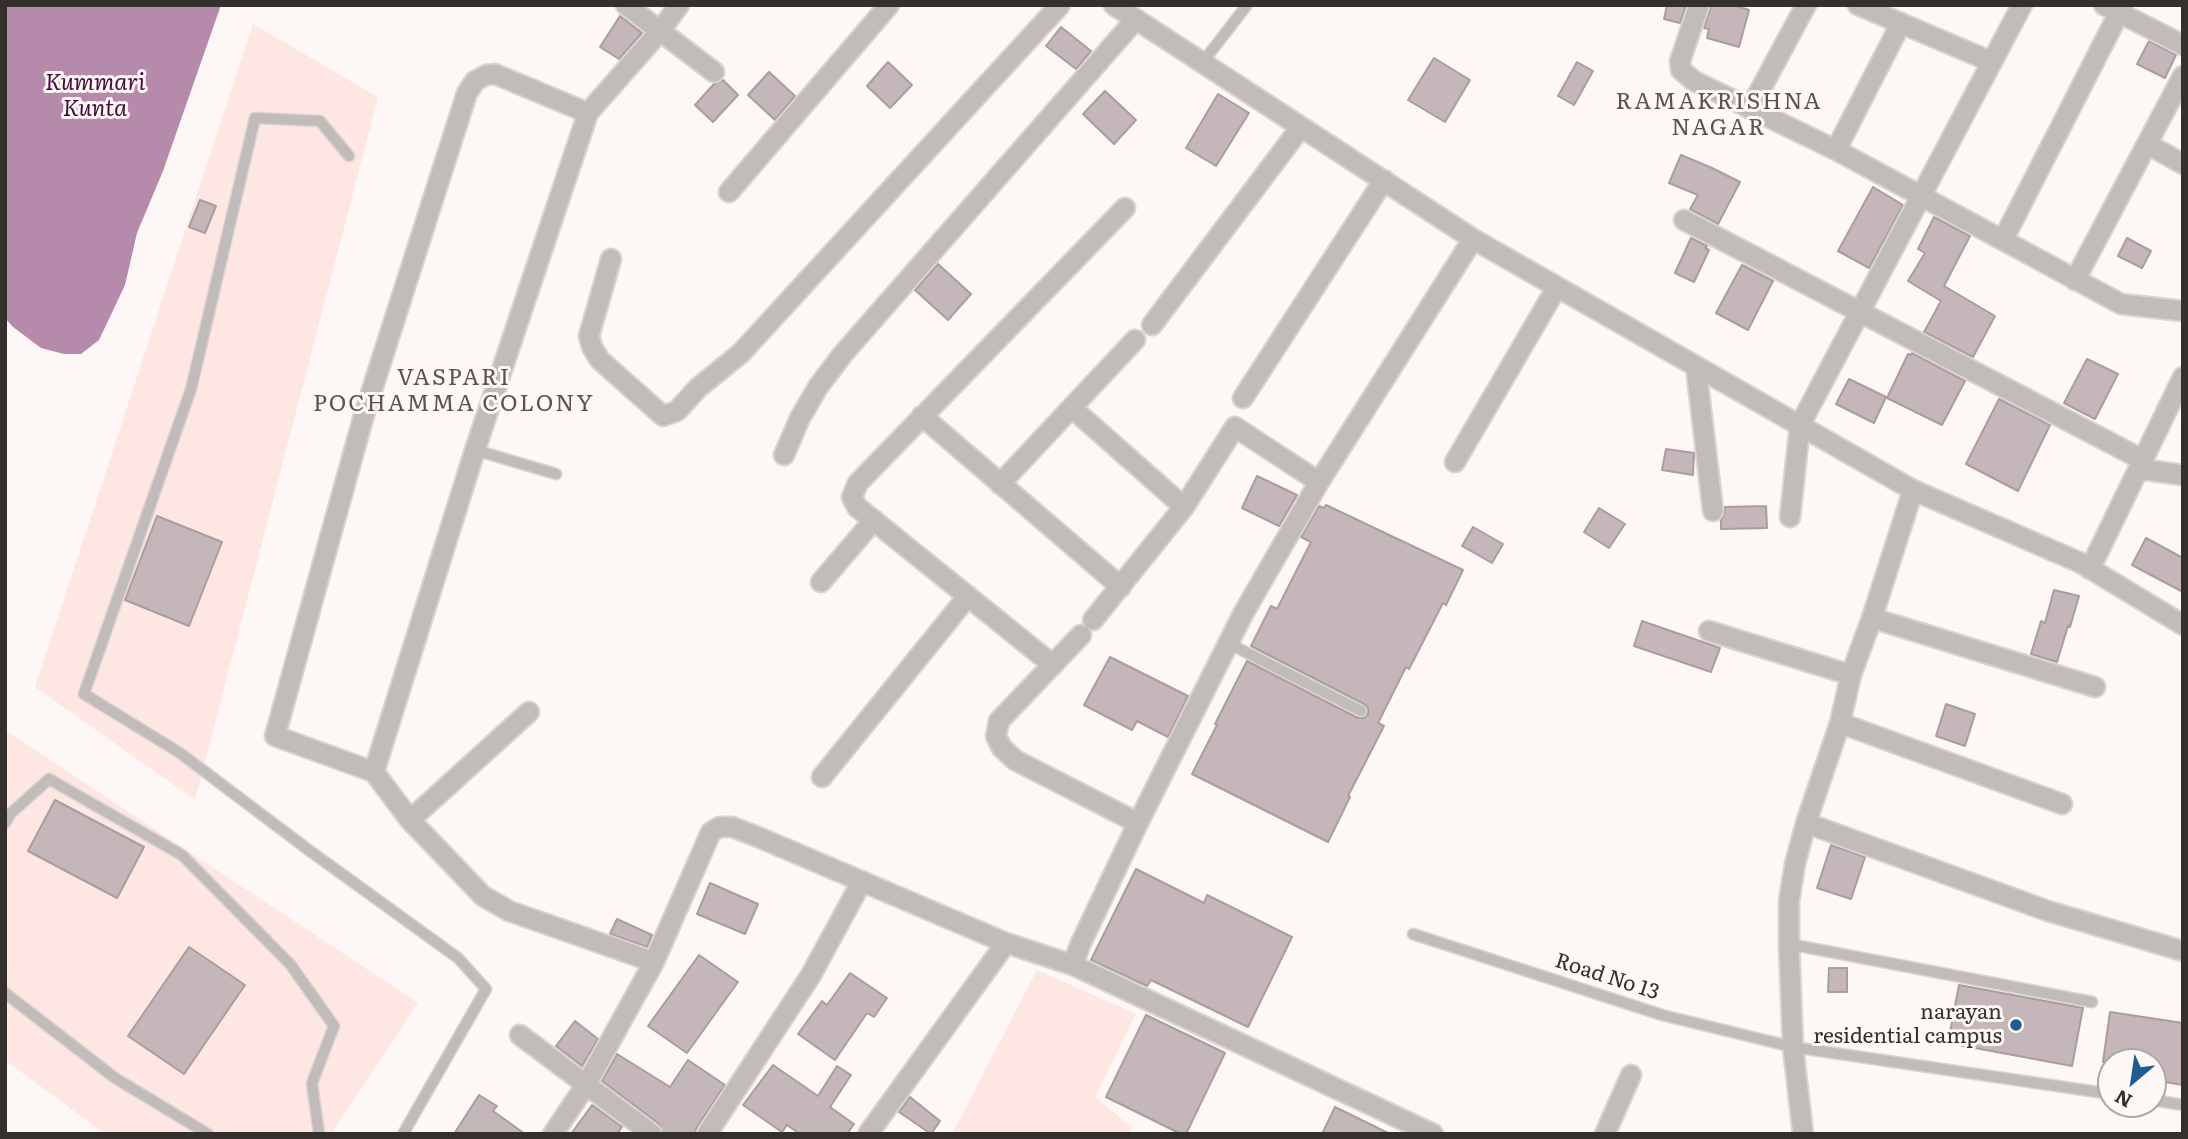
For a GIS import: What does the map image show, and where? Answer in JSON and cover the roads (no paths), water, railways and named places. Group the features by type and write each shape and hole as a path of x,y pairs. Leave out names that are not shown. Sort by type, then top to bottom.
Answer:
{"street":[{"path":"626,5 714,72"},
{"path":"374,772 475,450 588,113 661,30 679,5"},
{"path":"729,192 889,5"},
{"path":"611,259 589,336 592,347 600,360 663,416 677,411 698,388 741,353 1060,5"},
{"path":"1114,5 1473,239 1913,490 2081,563 2183,625"},
{"path":"1699,5 1682,53 1681,70 1694,81 1922,195 2120,304 2183,311"},
{"path":"1750,109 1806,5"},
{"path":"1858,5 1992,62"},
{"path":"1790,517 1800,425 2022,5"},
{"path":"2003,240 2116,8 2183,45"},
{"path":"784,455 800,418 818,387 843,354 1136,19"},
{"path":"1836,150 1901,23"},
{"path":"588,113 495,74 475,81 467,93 364,415 275,736 374,772 410,820 483,896 509,911 654,962"},
{"path":"2076,280 2183,76"},
{"path":"1152,325 1301,127"},
{"path":"2147,144 2183,164"},
{"path":"1243,397 1384,180"},
{"path":"1053,665 857,507 852,501 853,491 922,416 1125,208"},
{"path":"1684,220 1860,311 2141,464 2183,475"},
{"path":"1073,965 1080,944 1138,823 1228,643 1319,482 1473,239"},
{"path":"1455,462 1557,287"},
{"path":"1000,484 1135,340"},
{"path":"1696,367 1713,511"},
{"path":"2090,569 2183,377"},
{"path":"1072,408 1184,507"},
{"path":"922,416 1121,587"},
{"path":"1138,823 1016,760 1002,748 996,736 999,721 1053,665 1121,587 1184,507 1235,427 1319,482"},
{"path":"1803,1134 1793,1047 1789,944 1789,901 1795,864 1806,822 1840,723 1851,675 1913,490"},
{"path":"821,582 874,520"},
{"path":"822,777 968,596"},
{"path":"1872,618 2095,687"},
{"path":"1709,631 1851,675"},
{"path":"410,820 529,712"},
{"path":"1840,723 2062,804"},
{"path":"1806,822 2048,911 2183,951"},
{"path":"553,1134 586,1085 654,962 711,832 720,827 732,827 1006,943 1073,965 1433,1134"},
{"path":"707,1134 811,975 862,881"},
{"path":"868,1134 1006,943"},
{"path":"520,1035 652,1134"},
{"path":"1605,1134 1631,1075"}],"lane":[{"path":"1203,62 1247,5"},
{"path":"349,156 320,121 255,118 191,389 84,694 180,753 310,852 458,958 486,989 403,1134"},
{"path":"475,450 556,474"},
{"path":"1228,643 1361,711"},
{"path":"5,823 10,814 49,779 182,855 290,964 334,1026 312,1083 319,1134"},
{"name":"Road No 13","path":"1413,934 1662,1014 1793,1047 2097,1092"},
{"path":"1789,944 2092,1002"},
{"path":"5,993 115,1078 208,1134"}],"water":[{"name":"Kummari Kunta","path":"5,5 221,5 163,171 137,233 125,285 99,340 81,354 64,354 41,348 5,318"}],"place":[{"name":"narayan residential campus","path":"2016,1025"}],"district":[{"name":"RAMAKRISHNA NAGAR","path":"1719,115"},
{"name":"VASPARI POCHAMMA COLONY","path":"454,391"}]}
